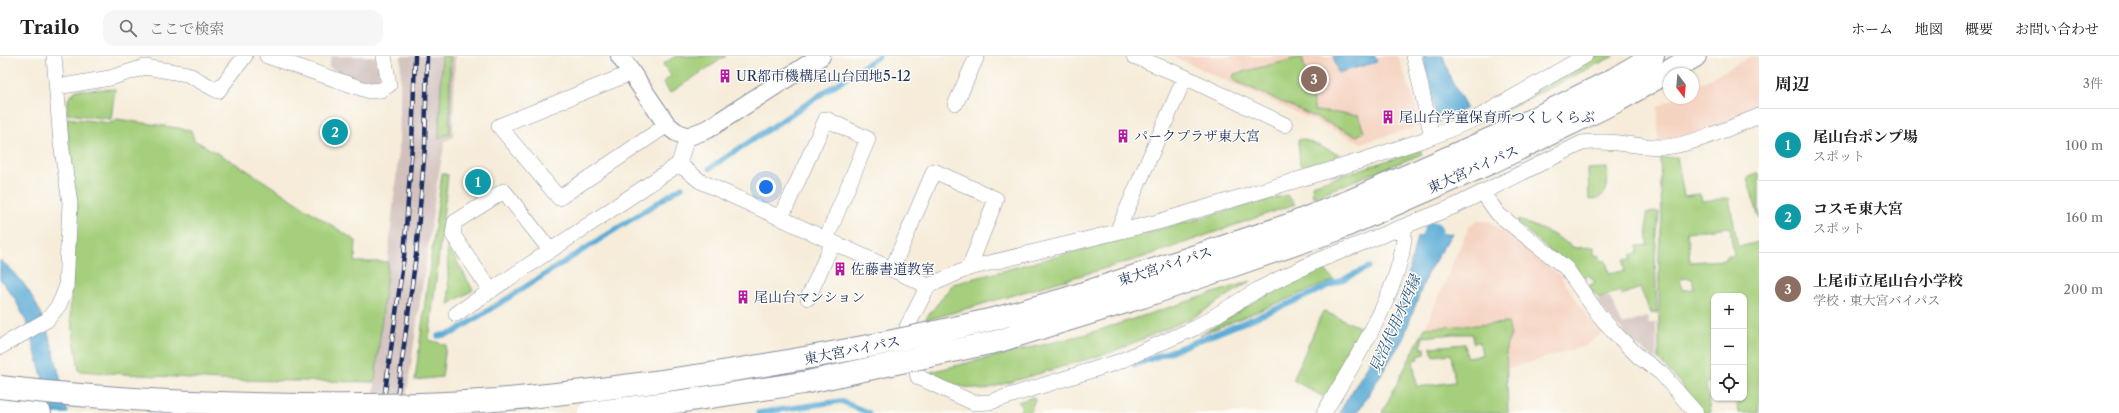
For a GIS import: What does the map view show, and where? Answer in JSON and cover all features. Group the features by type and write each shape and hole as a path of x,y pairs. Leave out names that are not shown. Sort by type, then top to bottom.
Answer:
{"highway":[{"name":"東大宮バイパス","path":"0,387 89,396 256,404 429,404 536,397 697,376 795,361 898,341 1070,298 1289,225 1352,200 1514,128 1614,79 1654,56"},
{"name":"東大宮バイパス","path":"589,413 804,383 999,341 1142,297 1336,230 1490,163 1617,101 1695,56"},
{"path":"0,409 40,413"}],"street":[{"path":"0,347 47,320 61,301 66,288 68,275 70,203 61,143 54,56"},
{"path":"57,87 110,78 145,67 187,74 218,91 245,56"},
{"path":"267,56 369,91 381,90 389,85 384,56"},
{"path":"620,56 667,125 676,132 687,137 708,129 821,56"},
{"path":"956,103 977,56"},
{"path":"1134,56 1185,77 1284,125"},
{"path":"1414,56 1432,137"},
{"path":"1585,56 1477,118 1432,137 1259,192 1117,232 969,268 928,286 907,327 918,377 974,403 990,402 1118,362 1195,328 1259,289 1285,276 1317,261 1404,227 1483,193 1582,143 1604,142 1662,147 1676,146 1732,128 1759,116"},
{"path":"631,73 498,126 560,198 667,125"},
{"path":"1117,232 1185,77"},
{"path":"781,218 826,119 868,139 808,298"},
{"path":"456,314 680,164 687,137"},
{"path":"680,164 700,181 928,286"},
{"path":"892,269 934,171 996,199 969,268"},
{"path":"491,291 453,235 455,222 504,191 550,250"},
{"path":"1483,193 1498,214 1566,268 1609,327 1639,357 1661,373 1696,413"},
{"path":"1324,413 1354,362 1389,295 1399,270 1404,239 1404,227"}],"shaded area":[{"path":"332,56 378,56 382,84 377,87 328,67"},
{"path":"401,56 455,56 453,137 445,141 437,184 404,413 372,413 399,149"},
{"path":"1172,56 1398,56 1423,125 1362,143"},
{"path":"1751,56 1759,56 1759,110 1716,128 1658,142 1658,107 1664,104 1699,104 1699,85"},
{"path":"1476,221 1489,221 1559,274 1588,317 1603,333 1585,346 1507,369 1506,347 1511,335 1507,323 1425,328 1469,226"},
{"path":"1609,296 1623,325 1649,316 1648,323 1656,323 1657,361 1636,345 1606,314 1597,300"}],"green space":[{"path":"442,56 450,56 450,133 439,138"},
{"path":"676,56 726,56 670,93 663,82 671,76 663,64"},
{"path":"1596,56 1614,56 1482,121"},
{"path":"1302,57 1315,111 1358,115 1364,132 1357,136 1233,80 1234,74"},
{"path":"115,89 111,119 67,114 68,99 76,90"},
{"path":"66,118 111,123 117,119 191,130 194,140 245,169 356,241 355,262 388,262 375,382 220,380 79,371 70,312 77,206"},
{"path":"1303,139 1339,154 1338,159 1305,167 1300,165 1298,140"},
{"path":"1420,150 1422,154 1313,197 1312,185"},
{"path":"1677,157 1684,196 1700,194 1702,201 1729,198 1738,247 1759,242 1759,413 1738,413 1737,403 1747,401 1747,293 1711,293 1711,382 1706,383 1710,413 1701,413 1680,383 1659,360 1659,252 1662,219 1660,158","holes":["1730,227 1734,256 1727,256 1727,260 1690,262 1687,232","1692,278 1694,289 1682,290 1680,279"]},
{"path":"1607,168 1608,180 1606,190 1596,199 1589,200 1588,169"},
{"path":"442,173 448,175 429,340 446,345 442,377 415,380"},
{"path":"1759,173 1759,218 1747,178"},
{"path":"1287,195 1295,204 1144,257 924,321 953,284"},
{"path":"1659,212 1655,256 1657,313 1651,313 1640,288 1622,295 1620,291 1599,298 1588,287 1595,282 1589,275 1582,280 1517,222 1518,219 1552,234 1575,248 1594,247 1594,255 1600,256 1601,261 1606,261 1609,273 1625,271 1624,260 1632,259 1632,254 1638,253 1637,246 1648,245 1646,213"},
{"path":"447,244 473,290 449,304"},
{"path":"1324,269 1334,280 1200,335 1286,283"},
{"path":"1251,281 1194,317 1112,352 983,390 953,385 930,372 1087,334"},
{"path":"1323,311 1364,329 1327,399 1293,380"},
{"path":"1508,323 1511,335 1506,347 1508,413 1382,413 1425,328","holes":["1473,334 1473,343 1480,342 1482,355 1467,357 1465,344 1431,347 1433,356 1451,354 1455,382 1417,387 1413,360 1419,359 1418,356 1425,354 1425,348 1420,348 1423,337"]},
{"path":"1033,397 1035,400 1029,413 1019,413 1022,406 1018,402"}],"water":[{"path":"1333,56 1375,56 1377,62 1338,73"},
{"path":"1423,56 1443,56 1451,80 1467,108 1437,123 1431,88"},
{"path":"1452,233 1427,274 1403,339 1357,413 1339,413 1388,332 1407,279 1417,237"},
{"path":"0,260 16,274 29,291 39,309 53,350 68,413 53,413 26,321 15,299 0,279"}],"waterway":[{"path":"710,168 879,56"},
{"path":"438,336 453,333 682,187"},
{"name":"見沼代用水西縁","path":"1423,260 1433,231"},
{"path":"1135,365 1253,319 1369,267"},
{"path":"758,413 841,401 869,413"}],"railway":[{"path":"382,413 404,256 412,146 415,56"},
{"path":"395,413 416,255 425,146 427,56"}],"place":[{"name":"UR都市機構尾山台団地5-12","path":"725,76"},
{"name":"上尾市立尾山台小学校","path":"1314,79"},
{"name":"尾山台学童保育所つくしくらぶ","path":"1388,117"},
{"name":"コスモ東大宮","path":"335,132"},
{"name":"パークプラザ東大宮","path":"1123,136"},
{"name":"尾山台ポンプ場","path":"478,182"},
{"name":"佐藤書道教室","path":"840,269"},
{"name":"尾山台マンション","path":"743,297"}]}
